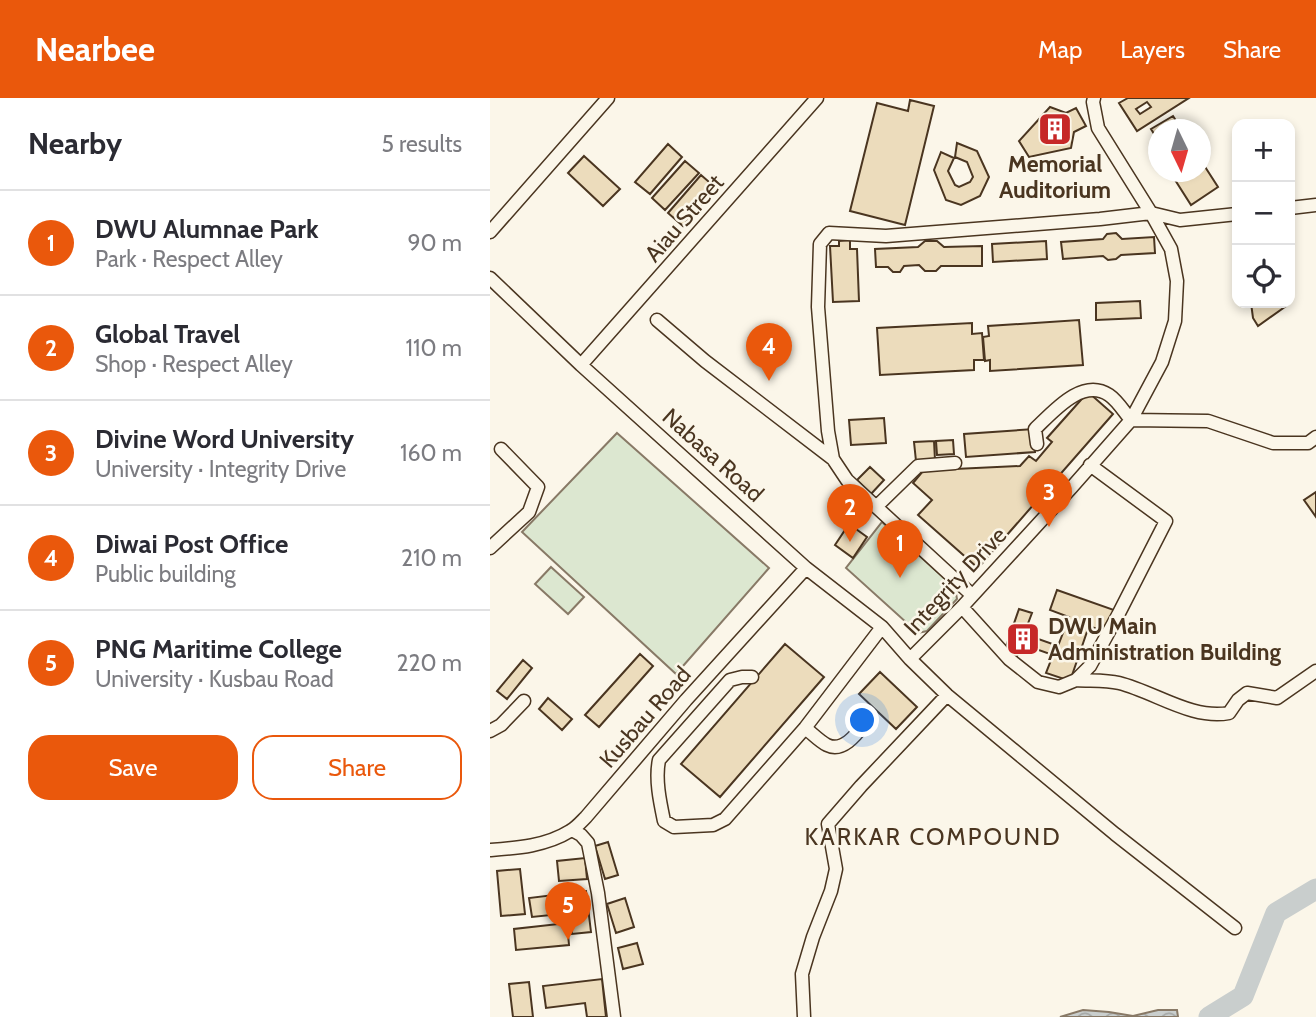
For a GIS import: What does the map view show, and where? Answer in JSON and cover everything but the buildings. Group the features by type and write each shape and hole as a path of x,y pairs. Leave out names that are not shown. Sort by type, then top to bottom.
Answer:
{"street":[{"path":"490,232 608,98"},
{"name":"Aiau Street","path":"581,365 817,98"},
{"name":"Integrity Drive","path":"910,659 962,607 1131,420 1162,362 1175,321 1177,281 1171,249 1098,128 1094,98"},
{"path":"1295,207 1316,205"},
{"path":"833,459 828,431 818,307 820,244 829,233 886,236 1151,213 1180,220 1232,215"},
{"name":"Nabasa Road","path":"490,278 581,365 806,568 882,627 947,695 1115,834 1235,928"},
{"path":"657,320 833,459 847,480 972,595"},
{"path":"1037,444 1035,429 1064,401 1089,390 1102,391 1112,397 1131,420 1208,421 1273,443 1308,443 1316,437"},
{"path":"490,548 528,512 538,486 501,449"},
{"path":"877,506 918,466 955,463"},
{"path":"962,607 1009,659 1038,682 1059,687 1076,680 1090,666 1166,521 1090,464"},
{"name":"Kusbau Road","path":"490,850 519,848 550,841 572,830 806,568"},
{"path":"752,677 730,680 706,717 659,760 664,821 674,827 713,825 725,819 805,728 882,627"},
{"path":"1076,680 1117,682 1177,706 1219,715 1229,713 1247,693 1276,698 1316,671"},
{"path":"804,1017 802,974 836,869 828,824 860,786 947,695"},
{"path":"686,700 706,717"},
{"path":"490,731 524,701"},
{"path":"805,728 829,746 838,747 845,745 870,717"},
{"path":"572,830 588,843 598,893 614,1017"}],"green space":[{"path":"617,433 769,568 676,674 522,532"},
{"path":"882,522 955,588 957,599 927,631 918,633 846,568"},
{"path":"551,567 584,597 568,614 535,584"}],"water":[{"path":"1083,1010 1133,1016 1158,1010 1177,1010 1178,1017 1060,1017"}],"waterway":[{"path":"1209,1017 1243,996 1276,913 1316,889"}],"place":[{"name":"Memorial Auditorium","path":"1055,129"},
{"name":"Diwai Post Office","path":"769,381"},
{"name":"Divine Word University","path":"1049,527"},
{"name":"Global Travel","path":"850,542"},
{"name":"DWU Alumnae Park","path":"900,578"},
{"name":"DWU Main Administration Building","path":"1023,639"},
{"name":"PNG Maritime College","path":"568,940"}],"district":[{"name":"KARKAR COMPOUND","path":"933,837"}]}
